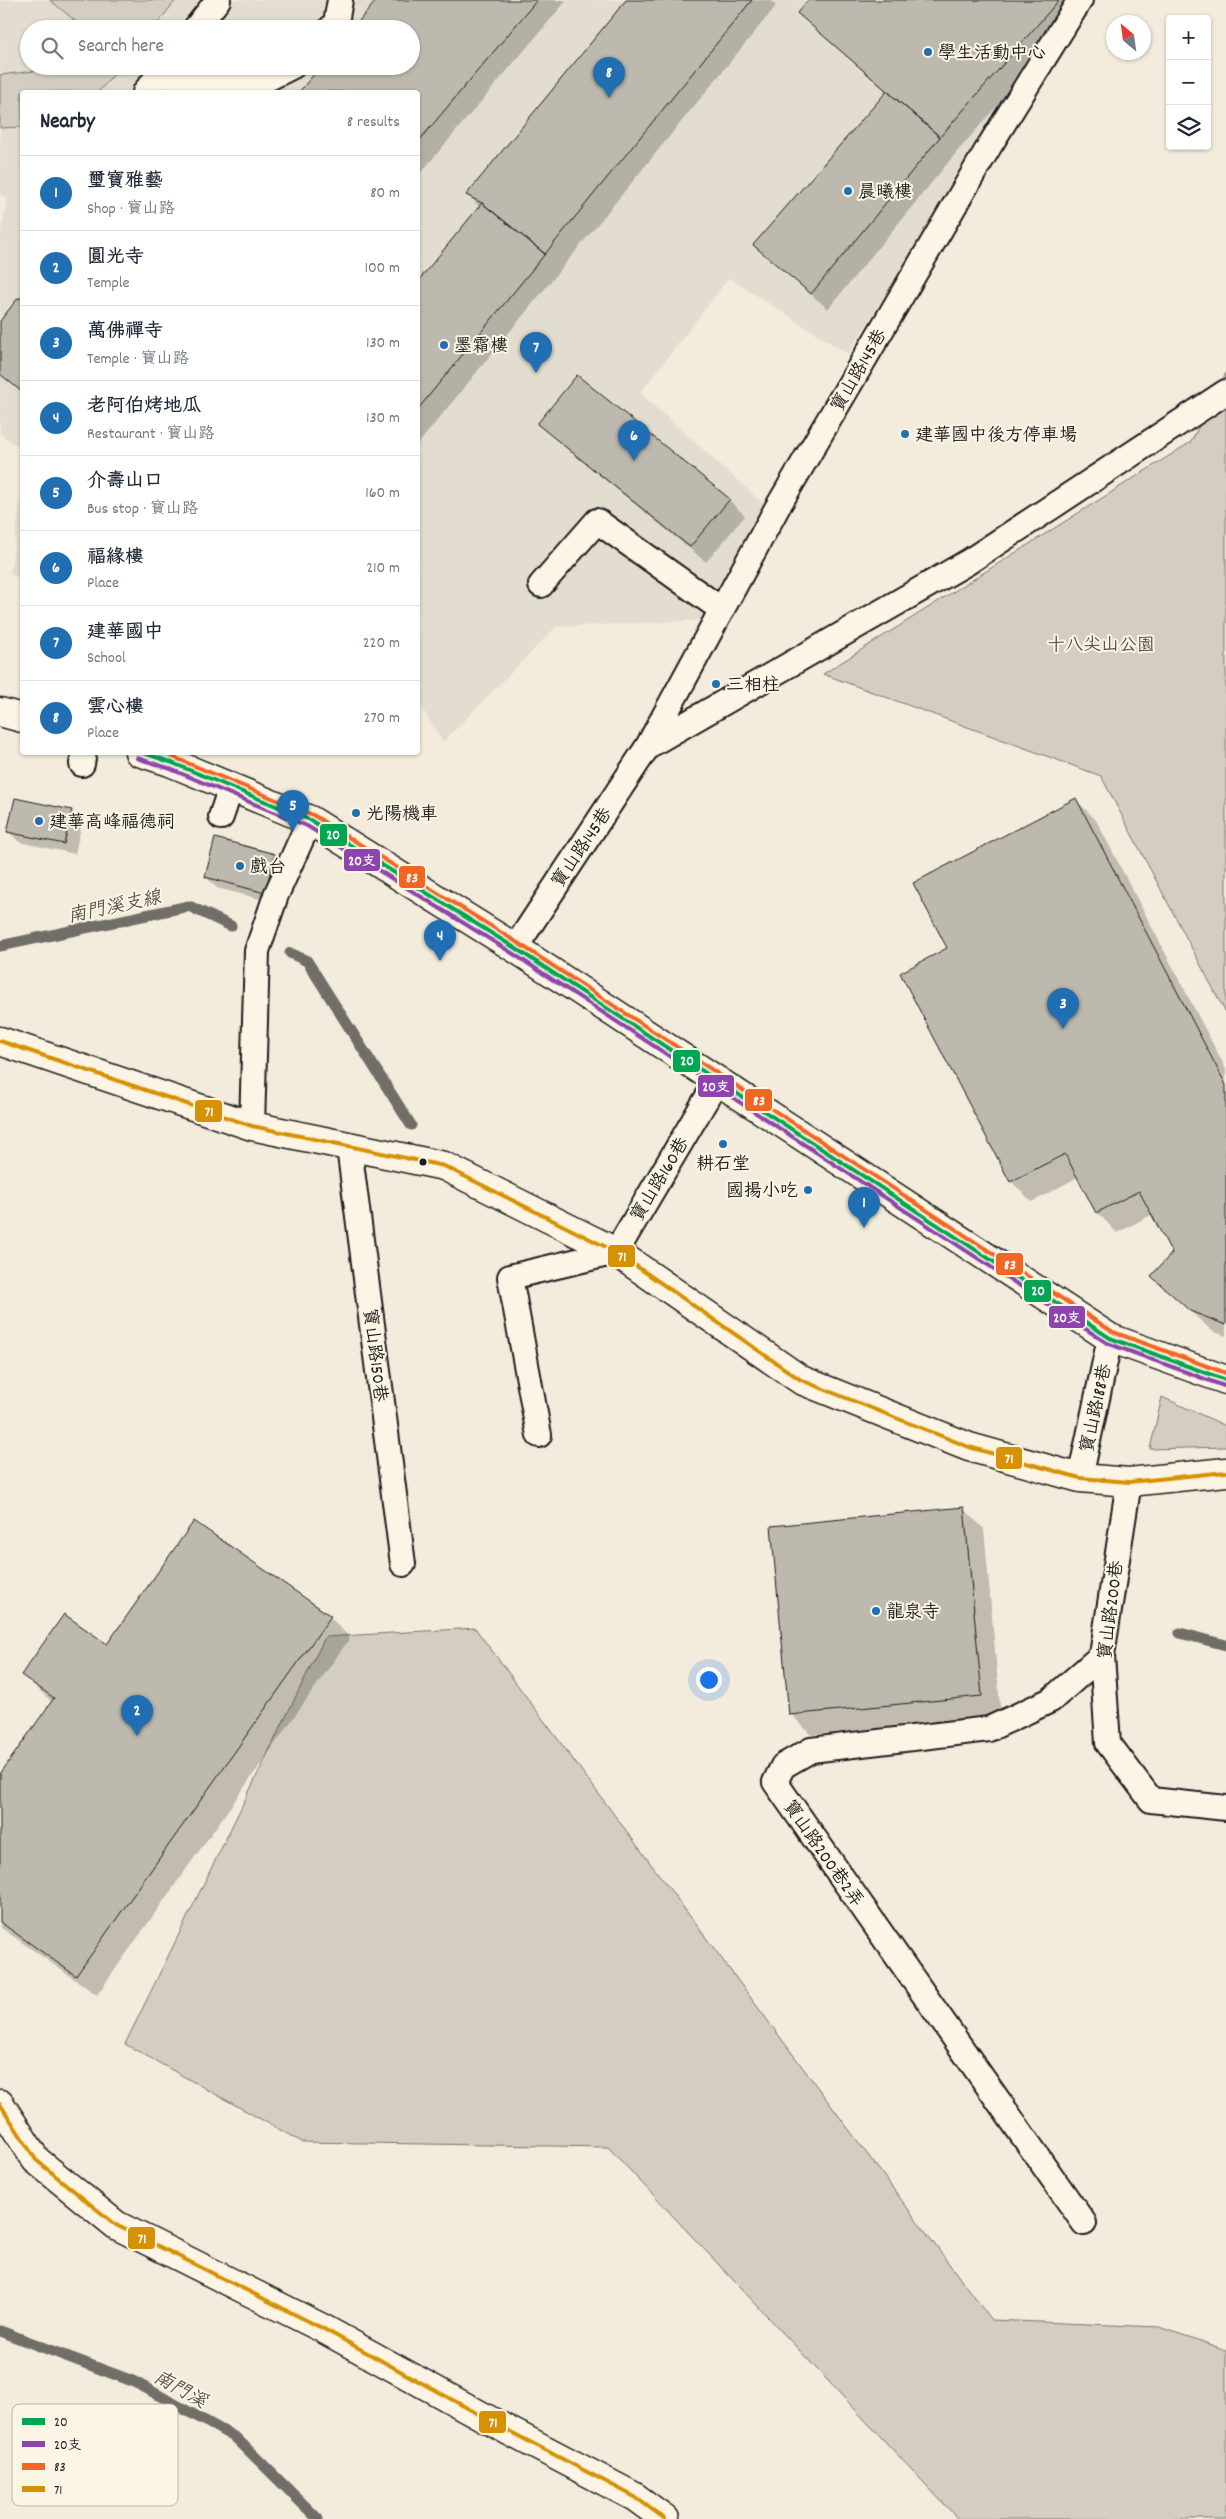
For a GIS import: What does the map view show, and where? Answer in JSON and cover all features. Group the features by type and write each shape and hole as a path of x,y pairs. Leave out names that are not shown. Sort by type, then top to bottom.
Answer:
{"street":[{"path":"0,712 20,717"},
{"path":"148,755 170,762 310,820 515,948 1110,1338 1226,1380"},
{"path":"0,1041 252,1126 444,1166 616,1252 801,1380 969,1447 1080,1478 1129,1482 1226,1472"},
{"path":"0,2104 36,2160 116,2225 322,2328 509,2431 635,2497 665,2519"}],"lane":[{"path":"202,20 218,0"},
{"path":"337,20 340,0"},
{"name":"寶山路145巷","path":"515,948 648,746 777,508 990,145 1080,0"},
{"path":"157,78 208,86 257,84 275,75"},
{"name":"寶山路145巷","path":"648,746 968,562 1226,392"},
{"path":"541,584 597,521 722,610"},
{"path":"221,817 231,787"},
{"path":"252,1126 257,951 276,896 310,820"},
{"name":"寶山路160巷","path":"616,1252 717,1081"},
{"name":"寶山路150巷","path":"349,1147 403,1564"},
{"path":"539,1435 510,1277 616,1252"},
{"name":"寶山路188巷","path":"1080,1478 1110,1338"},
{"name":"寶山路200巷","path":"1129,1482 1102,1655 1108,1742 1151,1800 1226,1808"},
{"name":"寶山路200巷2弄","path":"1084,2223 775,1782 783,1766 811,1750 989,1729 1051,1700 1102,1655"}],"shaded area":[{"path":"0,0 1074,0 848,354 729,278 640,393 764,504 704,620 556,627 443,742 420,705 420,90 20,90 20,448 0,434 0,237 7,199 0,195"},
{"path":"20,503 20,578 10,574"}],"green space":[{"path":"50,0 176,0 160,20 74,20"},
{"path":"20,73 20,75 114,75 100,90 20,90 20,127 0,128 0,75"},
{"name":"十八尖山公園","path":"1226,373 1226,1013 1101,776 823,674 1191,442"},
{"path":"1162,1397 1226,1426 1226,1447 1150,1449"},
{"path":"475,1628 991,2320 1160,2327 1226,2350 1226,2519 958,2519 608,2147 302,2142 125,2044 325,1637"}],"building":[{"path":"377,0 537,0 420,140 420,90 301,90 313,75 420,75 420,20 360,20"},
{"path":"626,0 752,0 545,254 482,203 466,195"},
{"name":"學生活動中心","path":"808,0 1059,0 940,137 797,13"},
{"name":"晨曦樓","path":"887,91 940,137 811,294 753,245"},
{"name":"墨霜樓","path":"482,203 545,254 420,407 420,279"},
{"path":"18,298 20,298 20,390 0,374 0,321"},
{"path":"577,375 730,499 690,547 537,424"},
{"name":"建華高峰福德祠","path":"15,798 72,810 64,844 7,832"},
{"path":"1076,798 1226,1085 1226,1325 1190,1311 1151,1276 1172,1253 1139,1191 1096,1213 1065,1154 1010,1182 900,973 947,948 913,883"},
{"name":"戲台","path":"215,838 275,854 265,893 205,877"},
{"name":"龍泉寺","path":"964,1507 982,1696 789,1715 771,1526"},
{"path":"194,1521 331,1616 76,1976 0,1922 0,1774 54,1698 21,1675 64,1614 107,1644"}],"waterway":[{"name":"南門溪支線","path":"0,946 189,906 231,926"},
{"name":"南門溪支線","path":"290,953 307,961 411,1125"},
{"name":"南門溪支線","path":"1180,1633 1226,1645"},
{"name":"南門溪","path":"0,2331 135,2382 175,2404"},
{"name":"南門溪","path":"178,2406 236,2438 318,2519"}],"transit line":[{"name":"20","path":"150,755 310,820 515,948 1110,1338 1226,1380"},
{"name":"83","path":"168,755 313,815 518,943 1113,1332 1226,1373"},
{"name":"20支","path":"137,758 168,768 307,826 512,953 1107,1343 1224,1386"},
{"name":"71","path":"0,1041 252,1126 444,1166 616,1252 801,1380 969,1447 1080,1478 1129,1482 1226,1472"},
{"name":"71","path":"0,2104 36,2160 116,2225 322,2328 509,2431 635,2497 665,2519"}],"place":[{"name":"學生活動中心","path":"928,52"},
{"name":"雲心樓","path":"609,98"},
{"name":"晨曦樓","path":"848,191"},
{"name":"墨霜樓","path":"444,345"},
{"name":"建華國中","path":"536,373"},
{"name":"建華國中後方停車場","path":"905,434"},
{"name":"福緣樓","path":"634,461"},
{"name":"三相柱","path":"716,684"},
{"name":"光陽機車","path":"356,813"},
{"name":"建華高峰福德祠","path":"39,821"},
{"name":"介壽山口","path":"293,831"},
{"name":"戲台","path":"240,866"},
{"name":"老阿伯烤地瓜","path":"440,961"},
{"name":"萬佛禪寺","path":"1063,1029"},
{"name":"耕石堂","path":"723,1144"},
{"name":"國揚小吃","path":"808,1190"},
{"name":"璽寶雅藝","path":"864,1228"},
{"name":"龍泉寺","path":"876,1611"},
{"name":"圓光寺","path":"137,1736"}]}
